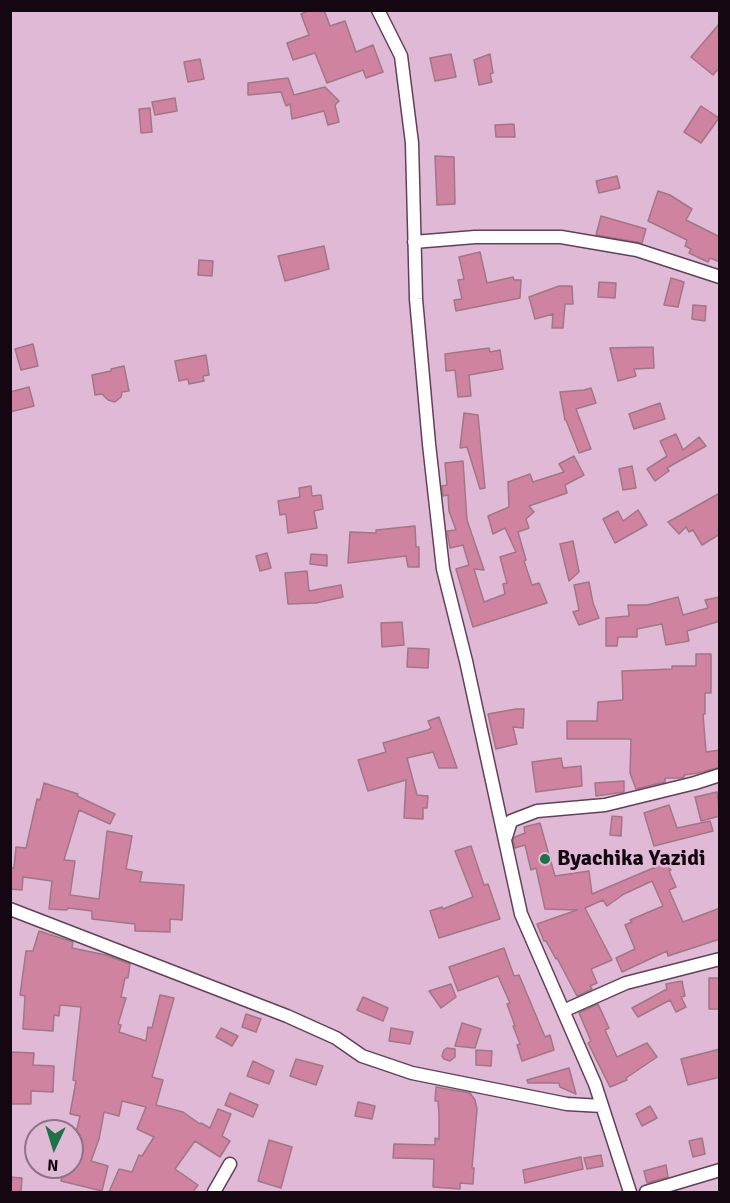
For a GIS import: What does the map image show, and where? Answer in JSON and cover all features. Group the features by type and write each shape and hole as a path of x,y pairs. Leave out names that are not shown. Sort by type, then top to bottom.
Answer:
{"street":[{"path":"378,10 401,56 412,143 418,322 443,569 466,661 521,914 595,1084 630,1192"},
{"path":"414,242 475,237 561,237 638,250 720,277"},
{"path":"505,841 511,821 537,811 605,805 720,775"},
{"path":"10,909 287,1016 336,1038 362,1056 412,1073 567,1104 602,1106"},
{"path":"563,1011 626,983 720,959"},
{"path":"214,1192 230,1164"},
{"path":"646,1192 720,1170"}],"building":[{"path":"310,10 324,10 330,26 345,21 356,52 373,45 383,72 366,78 363,70 327,83 315,53 293,60 287,43 309,35 301,14"},
{"path":"720,23 720,67 713,75 691,57"},
{"path":"451,54 456,77 435,81 430,58"},
{"path":"490,54 492,82 479,85 474,60"},
{"path":"200,59 204,79 188,82 184,62"},
{"path":"288,78 294,95 325,87 339,101 335,105 339,122 328,125 324,111 292,119 290,104 286,106 281,92 248,95 248,83"},
{"path":"175,98 177,111 155,115 152,102"},
{"path":"701,106 719,118 701,143 684,132"},
{"path":"150,108 152,132 141,133 139,109"},
{"path":"514,124 515,137 496,137 495,125"},
{"path":"435,156 454,157 455,204 437,205"},
{"path":"617,176 620,188 599,193 596,181"},
{"path":"658,191 670,195 692,209 686,220 720,237 720,262 710,258 708,262 689,253 691,249 685,246 687,240 648,221"},
{"path":"601,216 646,229 642,243 596,235"},
{"path":"324,246 329,269 285,281 278,256"},
{"path":"480,252 487,283 513,277 514,280 521,280 520,298 456,311 454,300 462,299 458,280 464,279 459,257"},
{"path":"199,260 213,261 212,276 198,275"},
{"path":"671,278 684,282 678,307 664,305"},
{"path":"599,282 616,283 615,298 598,297"},
{"path":"559,286 572,286 573,304 565,304 563,328 552,328 553,314 535,319 529,297"},
{"path":"693,305 706,306 705,321 692,319"},
{"path":"33,344 38,366 21,370 15,349"},
{"path":"653,347 654,368 634,369 636,376 618,381 610,348"},
{"path":"489,348 490,352 500,350 503,369 469,375 471,396 458,397 455,370 446,371 445,354"},
{"path":"206,355 209,375 203,376 204,381 189,384 188,379 179,381 175,361"},
{"path":"124,366 129,391 122,392 121,397 115,402 108,400 102,394 95,395 92,375"},
{"path":"29,387 34,406 10,412 10,392"},
{"path":"591,388 596,403 576,409 591,449 579,453 565,420 560,392"},
{"path":"660,403 665,419 634,429 629,414"},
{"path":"464,413 478,415 485,488 480,489 467,447 460,448"},
{"path":"676,434 683,450 699,437 706,446 667,468 669,471 655,481 647,469 667,456 660,441"},
{"path":"574,456 584,475 565,485 567,493 529,506 534,512 526,519 529,528 518,532 532,585 539,583 547,603 473,627 456,569 469,565 463,545 450,548 447,531 456,530 449,511 448,495 443,496 442,486 447,485 445,463 463,461 467,520 484,570 474,569 484,602 505,594 503,584 507,583 500,557 516,552 505,528 493,534 488,516 509,507 508,482 530,474 533,482 564,472 559,464"},
{"path":"632,466 636,488 623,490 619,469"},
{"path":"311,486 312,496 321,495 323,509 314,511 317,528 288,533 286,514 280,515 278,501 300,497 299,488"},
{"path":"720,493 720,534 702,545 693,530 689,532 686,527 679,534 668,522"},
{"path":"638,510 647,525 615,543 603,519 618,511 623,521"},
{"path":"415,526 416,547 419,547 419,567 408,567 406,556 348,563 350,532 376,533 376,530"},
{"path":"573,541 579,572 569,581 560,544"},
{"path":"267,553 271,568 260,571 256,556"},
{"path":"311,554 327,555 327,566 310,564"},
{"path":"307,571 309,591 341,585 343,597 316,603 288,604 285,573"},
{"path":"589,582 599,618 579,625 573,612 579,610 574,585"},
{"path":"678,597 683,615 708,608 705,600 720,597 720,621 687,631 689,641 666,645 662,624 637,629 637,637 618,637 617,646 606,646 606,618 629,616 628,605 647,605"},
{"path":"402,622 404,645 382,647 381,623"},
{"path":"408,648 429,649 428,668 407,667"},
{"path":"696,654 711,654 711,693 705,693 705,714 703,714 706,752 720,750 720,767 684,775 680,778 665,778 665,782 636,789 630,773 631,739 567,739 567,721 597,721 598,702 623,700 622,671 696,666"},
{"path":"524,709 523,728 513,727 517,744 496,749 488,714"},
{"path":"439,717 457,768 439,768 433,752 407,758 417,795 428,796 427,808 423,808 423,819 404,818 406,780 368,791 358,760 386,752 383,743 428,730 431,728 428,721"},
{"path":"561,758 563,768 581,766 582,786 536,792 532,762"},
{"path":"624,781 624,792 596,796 595,783"},
{"path":"44,783 78,794 77,796 115,814 110,824 79,810 64,860 75,861 70,895 99,899 107,831 132,836 126,869 142,872 140,882 184,885 182,920 170,919 170,932 135,931 135,924 92,919 92,911 68,908 67,910 49,909 52,881 23,877 22,890 10,889 10,868 14,868 16,847 26,848 37,799 40,800"},
{"path":"717,792 720,816 701,821 695,797"},
{"path":"669,805 677,828 710,821 713,831 654,846 644,813"},
{"path":"612,816 622,817 621,836 610,835"},
{"path":"540,823 555,876 589,871 592,894 665,863 671,870 669,871 676,887 669,890 683,922 720,908 720,939 668,956 667,951 622,972 616,958 635,949 625,925 632,922 630,920 663,906 652,881 624,894 607,906 603,900 585,908 612,960 591,969 597,983 590,986 592,989 577,996 557,958 544,941 537,924 577,910 545,909 536,868 531,870 525,845 515,848 513,840 525,833 524,827"},
{"path":"471,846 484,885 488,884 500,919 439,938 430,911 442,907 443,909 473,897 455,851"},
{"path":"39,931 73,942 72,948 106,955 130,964 121,997 126,998 118,1024 121,1025 119,1032 146,1041 148,1027 152,1028 160,995 174,998 152,1077 163,1080 156,1105 183,1112 210,1128 218,1109 231,1114 222,1136 230,1141 220,1157 195,1141 175,1169 198,1185 193,1192 109,1192 119,1169 132,1172 139,1155 142,1156 154,1137 137,1129 146,1107 122,1101 119,1116 104,1112 99,1139 91,1161 108,1166 102,1191 61,1181 61,1179 84,1179 84,1119 70,1114 76,1081 73,1080 81,1007 60,1005 59,1016 54,1015 53,1031 23,1029 25,996 20,995 26,951 33,951"},
{"path":"504,948 514,976 519,975 545,1037 550,1035 554,1050 522,1061 517,1045 520,1044 507,1004 510,1003 498,976 458,991 449,967"},
{"path":"709,978 720,978 720,1009 709,1009"},
{"path":"682,981 685,996 681,997 686,1007 676,1012 670,1000 638,1017 632,1008 667,989 666,984"},
{"path":"451,984 456,997 441,1008 429,991"},
{"path":"363,997 388,1008 383,1021 357,1010"},
{"path":"598,1004 609,1028 605,1030 617,1057 647,1043 657,1057 626,1078 627,1080 610,1087 588,1043 591,1041 579,1013"},
{"path":"246,1014 261,1019 256,1032 242,1027"},
{"path":"462,1023 481,1029 475,1048 455,1046"},
{"path":"221,1028 238,1036 232,1046 216,1037"},
{"path":"391,1028 413,1032 410,1044 389,1041"},
{"path":"447,1048 455,1049 455,1057 450,1061 442,1056"},
{"path":"720,1049 720,1077 688,1085 681,1059"},
{"path":"476,1050 492,1051 491,1066 476,1065"},
{"path":"10,1052 34,1053 33,1065 54,1066 53,1092 31,1091 31,1104 10,1104"},
{"path":"296,1059 323,1066 316,1085 290,1076"},
{"path":"253,1061 274,1071 269,1084 247,1076"},
{"path":"569,1068 576,1094 560,1087 559,1083 528,1083 527,1080"},
{"path":"436,1087 470,1093 475,1100 477,1109 472,1168 474,1168 473,1184 460,1183 460,1189 433,1187 434,1159 393,1158 394,1144 435,1145 435,1138 439,1139 438,1101 435,1101"},
{"path":"230,1093 258,1105 253,1117 225,1105"},
{"path":"358,1102 375,1106 372,1119 355,1116"},
{"path":"650,1106 657,1118 642,1126 636,1114"},
{"path":"702,1138 705,1154 693,1157 689,1141"},
{"path":"269,1140 292,1147 281,1188 258,1181"},
{"path":"601,1155 603,1166 587,1169 584,1158"},
{"path":"581,1157 583,1169 525,1183 523,1170"},
{"path":"666,1165 668,1177 647,1183 644,1171"},
{"path":"10,1177 22,1178 21,1192 10,1192"}],"place":[{"name":"Byachika Yazidi","path":"545,859"}]}
